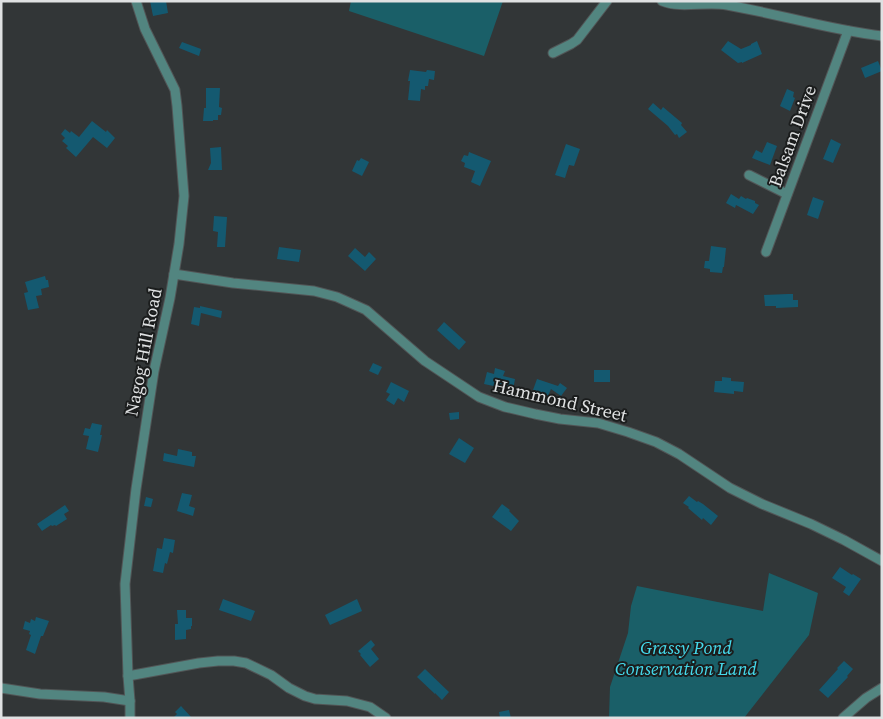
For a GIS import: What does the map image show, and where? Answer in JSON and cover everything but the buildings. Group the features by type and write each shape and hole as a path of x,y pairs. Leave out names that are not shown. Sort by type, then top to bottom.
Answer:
{"street":[{"name":"Nagog Hill Road","path":"130,718 125,584 136,489 154,371 170,298 179,244 184,196 175,90 145,29 136,1"},
{"path":"554,53 577,40 607,1"},
{"path":"662,1 674,5 725,4 848,31 882,36"},
{"name":"Balsam Drive","path":"766,252 848,31"},
{"path":"749,175 787,194"},
{"name":"Hammond Street","path":"174,274 233,283 314,290 337,297 366,310 425,361 479,397 506,408 560,419 598,423 656,442 679,454 730,488 762,504 811,524 882,561"},
{"path":"128,676 199,663 234,661 246,663 270,675 289,688 315,700 347,701 370,707 386,718"},
{"path":"1,688 40,694 130,700"},
{"path":"843,718 866,698 882,688"}],"green space":[{"path":"351,1 503,1 484,56 349,11"},
{"name":"Grassy Pond Conservation Land","path":"769,573 818,593 809,635 744,718 609,718 610,687 628,633 631,606 637,586 763,611"}]}
